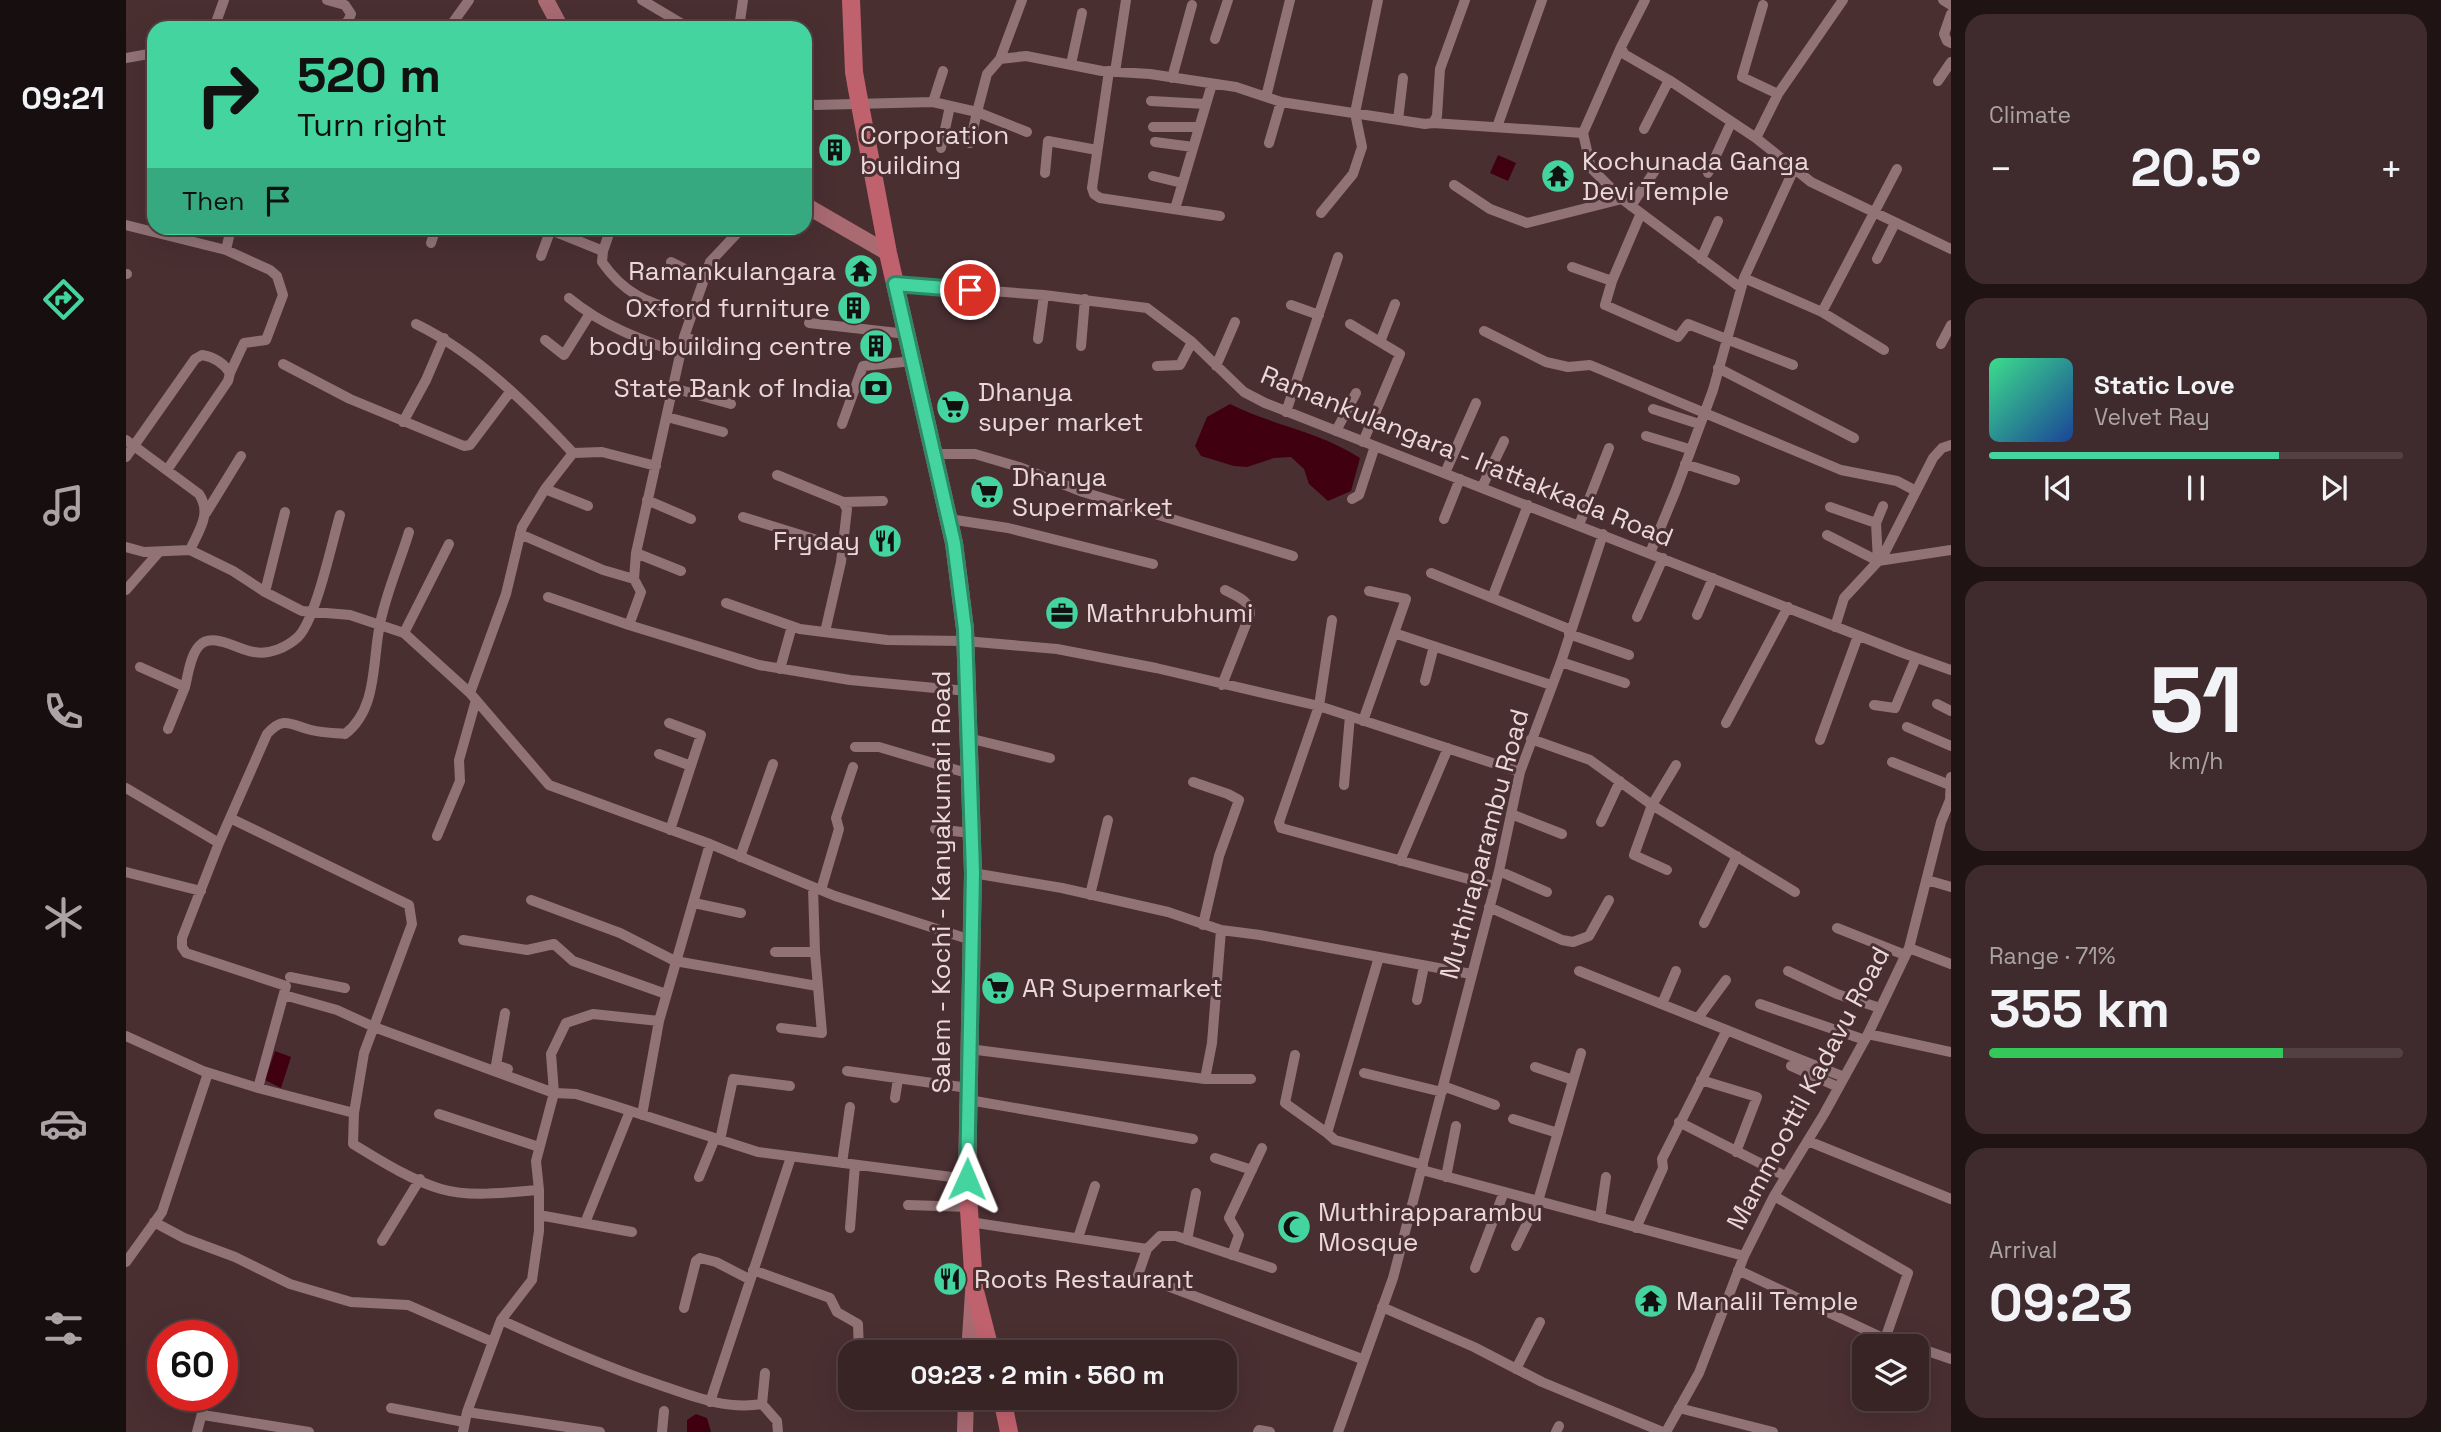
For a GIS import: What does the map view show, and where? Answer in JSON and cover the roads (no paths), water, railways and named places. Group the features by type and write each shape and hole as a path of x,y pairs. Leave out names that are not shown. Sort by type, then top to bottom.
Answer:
{"main road":[{"path":"546,0 557,21"},
{"name":"Salem - Kochi - Kanyakumari Road","path":"850,0 854,72 888,253 954,543 965,641 973,873 967,1179 974,1287 988,1340"},
{"path":"812,209 888,253"},
{"path":"970,1340 974,1287"},
{"path":"965,1432 966,1410"},
{"path":"1004,1410 1009,1432"}],"street":[{"path":"216,21 224,0"},
{"path":"327,0 345,5 351,14 348,21"},
{"path":"454,21 469,0"},
{"path":"642,0 676,21"},
{"path":"740,21 743,0"},
{"path":"970,143 987,74 1000,59 1022,0"},
{"path":"1126,0 1097,150 1092,188 1094,194 1100,198 1220,216"},
{"path":"1215,39 1228,0"},
{"path":"1266,97 1290,0"},
{"path":"1321,213 1353,174 1362,147 1355,113 1378,0"},
{"path":"1433,123 1437,116 1440,69 1465,0"},
{"path":"1497,127 1542,0"},
{"path":"1644,0 1583,133 1591,168 1627,202 1701,259 1743,283 1822,312 1884,350"},
{"path":"1756,138 1778,94 1843,0"},
{"path":"1943,0 1951,5"},
{"path":"1172,78 1192,5"},
{"path":"1763,5 1742,77 1778,94"},
{"path":"1071,64 1082,13"},
{"path":"1950,19 1944,34 1951,43"},
{"path":"1621,47 1624,54 1669,80 1756,138 1811,182 1951,249"},
{"path":"126,58 147,54"},
{"path":"1000,59 1026,56 1112,72 1236,87 1281,102 1425,124 1583,133"},
{"path":"1938,81 1951,62"},
{"path":"933,102 943,71"},
{"path":"1398,120 1403,78"},
{"path":"1644,129 1669,80"},
{"path":"1175,209 1212,84"},
{"path":"1152,101 1206,103"},
{"path":"812,104 933,102 977,112 1027,132"},
{"path":"1269,144 1281,102"},
{"path":"941,148 950,106"},
{"path":"1708,173 1731,123"},
{"path":"1153,127 1199,127"},
{"path":"1045,173 1048,141 1097,150"},
{"path":"1155,142 1193,147"},
{"path":"1454,185 1490,209 1527,223 1627,202 1656,169"},
{"path":"1650,553 1704,411 1743,283 1794,169"},
{"path":"1822,312 1897,169"},
{"path":"1153,176 1182,184"},
{"path":"1641,213 1612,281 1605,305 1678,337 1688,324 1793,365"},
{"path":"1701,259 1718,221"},
{"path":"1877,258 1895,223"},
{"path":"126,225 147,230"},
{"path":"166,235 226,250 270,271 277,276 283,295 266,340 244,343 228,381 167,470"},
{"path":"226,250 229,235"},
{"path":"432,243 434,235"},
{"path":"541,256 547,235"},
{"path":"565,235 603,251"},
{"path":"609,235 602,262 626,290 641,299 691,316"},
{"path":"629,625 641,592 634,579 636,553 684,337 710,262 735,235"},
{"path":"1286,412 1338,257"},
{"path":"671,262 703,278"},
{"path":"1573,267 1612,281"},
{"name":"Ramankulangara - Irattakkada Road","path":"895,284 1045,295 1147,308 1192,342 1244,392 1286,412 1951,670"},
{"path":"1038,339 1045,295"},
{"path":"569,298 589,315 629,336 680,353"},
{"path":"1080,345 1085,299"},
{"path":"1380,342 1395,304"},
{"path":"1291,305 1319,315"},
{"path":"545,340 564,355 589,315"},
{"path":"1216,366 1236,322"},
{"path":"809,323 906,334"},
{"path":"416,324 444,338 492,374 573,453 603,452 656,466"},
{"path":"1350,324 1399,354 1363,442"},
{"path":"1941,344 1951,325"},
{"path":"1484,331 1546,362 1568,367 1590,365 1841,470 1898,481 1916,491"},
{"path":"684,337 731,352"},
{"path":"402,422 426,380 444,338"},
{"path":"1157,366 1181,365 1192,342"},
{"path":"126,457 130,443 195,359 202,355 212,357 225,365 230,373"},
{"path":"842,424 863,366 913,361"},
{"path":"283,364 349,399 458,445 470,445 510,392"},
{"path":"1718,368 1854,438"},
{"path":"673,388 731,404"},
{"path":"1336,431 1356,393"},
{"path":"1445,473 1476,403"},
{"path":"1653,409 1699,424"},
{"path":"667,417 723,432"},
{"path":"1646,436 1689,449"},
{"path":"1482,487 1504,441"},
{"path":"130,443 199,494 205,503 206,514"},
{"path":"1835,626 1844,598 1878,561 1903,520 1933,458 1942,448 1951,445"},
{"path":"1352,499 1359,495 1375,446"},
{"path":"1579,525 1609,448"},
{"path":"437,836 460,781 459,760 473,696 506,594 520,534 545,489 573,453"},
{"path":"935,454 975,454 1019,467 1083,492 1293,556"},
{"path":"190,550 206,514 241,456"},
{"path":"1685,464 1735,480"},
{"path":"777,475 843,502 883,500"},
{"path":"1444,519 1461,479"},
{"path":"545,489 588,506"},
{"path":"647,500 691,519"},
{"path":"825,632 843,548 847,509 843,502"},
{"path":"1492,598 1528,505"},
{"path":"1878,561 1876,523 1883,506"},
{"path":"1830,508 1876,523"},
{"path":"265,592 285,512"},
{"path":"168,729 197,648 205,641 219,641 256,653 280,650 300,635 312,612 340,515"},
{"path":"743,517 843,548"},
{"path":"949,519 1008,528 1153,564"},
{"path":"258,1088 286,986 272,979 186,953 182,947 182,938 219,843 267,734 275,725 287,722 313,731 345,734 356,726 375,676 380,625 410,532"},
{"path":"520,534 603,570 634,579"},
{"name":"Muthiraparambu Road","path":"1338,1432 1392,1279 1423,1168 1499,871 1520,772 1561,662 1603,534"},
{"path":"1826,535 1878,561 1951,550"},
{"path":"404,633 449,544"},
{"path":"126,547 144,552 190,550 233,571 265,592 302,611 350,615 404,633 473,696 549,785 710,844 817,889 971,940"},
{"path":"126,590 159,552"},
{"path":"636,553 681,571"},
{"path":"1637,617 1663,558"},
{"path":"1431,573 1629,654"},
{"path":"1697,615 1713,578"},
{"path":"1222,685 1250,614 1250,607 1245,601 1225,590"},
{"path":"1363,720 1406,599 1369,591"},
{"path":"548,597 759,665 850,680 967,691"},
{"path":"726,603 792,626 825,632 887,640 965,641 1056,649 1156,668 1319,706 1520,772"},
{"path":"1726,723 1788,607"},
{"path":"1332,620 1319,706 1279,822 1281,828 1494,886"},
{"path":"780,669 792,626"},
{"path":"1394,633 1551,685"},
{"path":"1819,740 1858,636"},
{"path":"1425,681 1434,646"},
{"path":"1874,705 1895,708 1916,658"},
{"path":"1561,662 1625,683"},
{"path":"140,667 184,687"},
{"path":"1937,704 1951,711"},
{"path":"1344,785 1350,716"},
{"path":"669,723 701,735 670,830"},
{"path":"1907,727 1951,746"},
{"path":"968,738 1050,758"},
{"path":"1531,738 1590,760 1653,805 1795,892"},
{"path":"855,747 879,747 970,774"},
{"path":"1400,860 1448,748"},
{"path":"659,754 691,766"},
{"path":"1892,762 1950,781"},
{"path":"740,857 773,764"},
{"path":"1667,870 1634,855 1653,805 1676,765"},
{"path":"781,1027 822,1033 815,952 817,889 839,829 836,818 853,767"},
{"path":"1601,822 1620,781"},
{"name":"Mammoottil Kadavu Road","path":"1665,1432 1699,1373 1738,1270 1739,1255 1808,1141 1866,1037 1907,952 1941,822 1950,800 1950,781"},
{"path":"1193,782 1239,800 1219,856 1203,925"},
{"path":"126,788 219,843"},
{"path":"1511,814 1562,834"},
{"path":"230,818 409,905 412,923 364,1053 354,1113 354,1144 385,1163 442,1189 482,1193 539,1190"},
{"path":"1090,895 1108,820"},
{"path":"935,829 971,833"},
{"path":"642,1115 659,1021 710,844"},
{"path":"1704,923 1737,856"},
{"path":"1499,871 1546,892"},
{"path":"126,872 201,891"},
{"path":"973,873 1168,912 1221,930 1471,974"},
{"path":"1927,880 1951,887"},
{"path":"531,900 620,933 675,961 817,986"},
{"path":"1489,907 1562,940 1573,942 1589,936 1609,900"},
{"path":"694,903 741,914"},
{"path":"1837,928 1951,964"},
{"path":"1205,1079 1212,1043 1221,930"},
{"path":"463,940 527,950 554,944 573,961 666,994"},
{"path":"775,952 815,952"},
{"path":"1326,1133 1379,957"},
{"path":"1417,1000 1424,966"},
{"path":"1578,971 1727,1030 1841,1082"},
{"path":"1662,1004 1676,971"},
{"path":"1788,971 1837,995 1880,1008"},
{"path":"290,977 345,988"},
{"path":"1698,1018 1726,980"},
{"path":"284,995 337,1010 374,1027 554,1088 758,1152 967,1179"},
{"path":"1760,1004 1866,1037 1951,1052"},
{"path":"505,1013 496,1065 554,1088"},
{"path":"465,1422 501,1320 532,1280 539,1215 536,1161 554,1088 551,1054 566,1023 593,1014 659,1021"},
{"path":"1636,1228 1663,1168 1662,1159 1679,1122 1727,1030"},
{"path":"126,1036 208,1073 354,1113"},
{"path":"969,1049 1205,1079 1251,1079"},
{"path":"1516,1246 1538,1201 1581,1053"},
{"path":"1295,1055 1284,1103 1335,1140 1446,1177 1739,1255"},
{"path":"1791,1066 1841,1082"},
{"path":"1535,1067 1573,1080"},
{"path":"847,1072 898,1079 1193,1139"},
{"path":"126,1262 162,1212 208,1073"},
{"path":"1364,1073 1443,1089 1495,1105"},
{"path":"699,1177 717,1139 733,1079 790,1086"},
{"path":"895,1098 898,1079"},
{"path":"1701,1080 1757,1097 1737,1152"},
{"path":"842,1163 850,1107"},
{"path":"587,1218 630,1111"},
{"path":"439,1114 540,1143"},
{"path":"1513,1119 1558,1133"},
{"path":"1679,1122 1785,1177"},
{"path":"500,1126 540,1143"},
{"path":"1446,1177 1456,1126"},
{"path":"1808,1141 1951,1199"},
{"path":"1232,1255 1238,1235 1230,1218 1262,1148"},
{"path":"710,1402 791,1157"},
{"path":"1215,1158 1252,1170"},
{"path":"850,1228 855,1165"},
{"path":"1600,1218 1606,1177"},
{"path":"382,1241 420,1179"},
{"path":"1078,1238 1095,1186"},
{"path":"1475,1268 1504,1192"},
{"path":"1187,1240 1196,1193"},
{"path":"1773,1196 1908,1273 1887,1334"},
{"path":"908,1205 1147,1249"},
{"path":"539,1215 632,1231"},
{"path":"154,1222 184,1238 235,1257 290,1284 351,1302 408,1305 493,1342"},
{"path":"1272,1268 1176,1236 1160,1237 1147,1249 1138,1275 1362,1359"},
{"path":"684,1308 696,1261 700,1258 830,1298 837,1312 858,1324 859,1340"},
{"path":"1738,1270 1874,1334"},
{"path":"1382,1307 1474,1347 1516,1369 1665,1432"},
{"path":"501,1320 608,1367 710,1402 744,1407 762,1404"},
{"path":"1516,1369 1540,1322"},
{"path":"1929,1351 1951,1359"},
{"path":"765,1373 762,1404 778,1421 778,1432"},
{"path":"391,1408 465,1422 600,1432"},
{"path":"1679,1408 1773,1432"},
{"path":"197,1432 204,1411"},
{"path":"662,1432 664,1411"},
{"path":"203,1415 309,1432"},
{"path":"1258,1432 1270,1432"}],"place":[{"name":"Corporation building","path":"835,150"},
{"name":"Kochunada Ganga Devi Temple","path":"1558,176"},
{"name":"Ramankulangara","path":"861,271"},
{"name":"Oxford furniture","path":"854,308"},
{"name":"body building centre","path":"876,346"},
{"name":"State Bank of India","path":"876,388"},
{"name":"Dhanya super market","path":"953,407"},
{"name":"Dhanya Supermarket","path":"987,492"},
{"name":"Fryday","path":"885,541"},
{"name":"Mathrubhumi","path":"1062,613"},
{"name":"AR Supermarket","path":"998,988"},
{"name":"Muthirapparambu Mosque","path":"1294,1227"},
{"name":"Roots Restaurant","path":"950,1279"},
{"name":"Manalil Temple","path":"1651,1301"}]}
